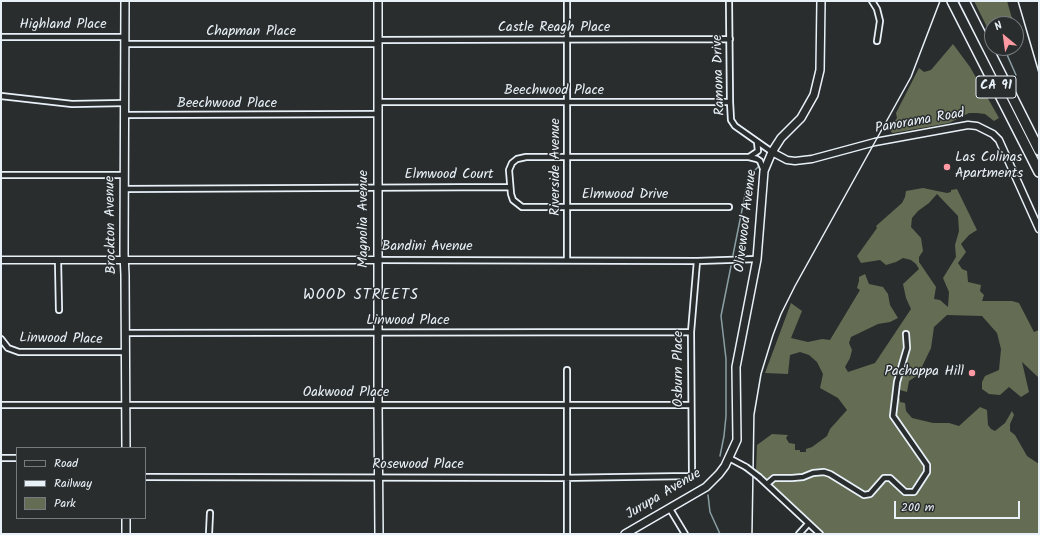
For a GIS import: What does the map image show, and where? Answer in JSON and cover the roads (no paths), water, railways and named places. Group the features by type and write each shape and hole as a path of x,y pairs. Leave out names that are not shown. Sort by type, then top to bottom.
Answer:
{"highway":[{"name":"CA 91","path":"952,1 1039,172"},
{"name":"CA 91","path":"964,1 1039,150"}],"main road":[{"name":"Brockton Avenue","path":"125,1 124,189 126,447"},
{"name":"Magnolia Avenue","path":"378,1 379,534"},
{"name":"Olivewood Avenue","path":"729,458 737,440 736,367 757,259 764,171 772,152 781,138 801,118 817,87 820,70 821,1"},
{"name":"Jurupa Avenue","path":"625,534 706,487 719,474 729,458"},
{"path":"126,519 126,534"}],"street":[{"name":"Riverside Avenue","path":"567,1 567,260"},
{"name":"Ramona Drive","path":"729,1 730,102 733,124 772,152"},
{"path":"872,1 877,9 880,21 877,41"},
{"name":"Highland Place","path":"1,37 124,40"},
{"name":"Castle Reagh Place","path":"379,42 730,39"},
{"name":"Chapman Place","path":"124,40 379,42"},
{"path":"1,96 72,104 125,103"},
{"name":"Beechwood Place","path":"378,102 730,102"},
{"name":"Beechwood Place","path":"124,115 378,114"},
{"name":"Panorama Road","path":"772,152 787,160 794,161 812,159 875,142 968,125 977,126 993,134 999,140 1039,229"},
{"path":"750,156 758,151 757,142"},
{"path":"750,156 760,161 764,171"},
{"name":"Elmwood Court","path":"124,189 510,187 509,170 512,163 516,159 526,157 750,156"},
{"path":"1,175 124,175"},
{"name":"Elmwood Drive","path":"510,187 513,200 522,207 729,207"},
{"name":"Bandini Avenue","path":"1,260 697,261 757,259"},
{"path":"58,260 59,310"},
{"name":"Osburn Place","path":"690,476 692,473 691,332 697,261"},
{"name":"Linwood Place","path":"125,333 691,332"},
{"path":"767,484 774,478 803,477 813,473 824,472 830,474 864,495 870,494 884,478 890,478 905,492 914,492 927,472 926,465 893,416 897,382 907,348 906,334"},
{"name":"Linwood Place","path":"1,339 8,348 18,352 125,352"},
{"path":"567,370 567,534"},
{"name":"Oakwood Place","path":"1,405 691,405"},
{"path":"1,458 16,458"},
{"path":"729,458 746,467 759,477 820,534"},
{"name":"Rosewood Place","path":"146,477 567,478 690,476"},
{"path":"670,509 685,534"},
{"path":"209,534 210,513"},
{"path":"799,534 808,524"}],"waterway":[{"path":"1008,56 1016,75"},
{"path":"733,255 748,180 751,174 758,167"},
{"path":"720,456 726,416 726,359 721,316 731,266"},
{"path":"708,495 710,512 720,534"}],"railway":[{"path":"752,534 754,415 761,374 773,335 781,314 795,286 911,77 940,1"},
{"path":"1018,1 1039,73"}],"place":[{"name":"Las Colinas Apartments","path":"947,167"},
{"name":"Pachappa Hill","path":"972,373"}],"district":[{"name":"WOOD STREETS","path":"361,296"}]}
